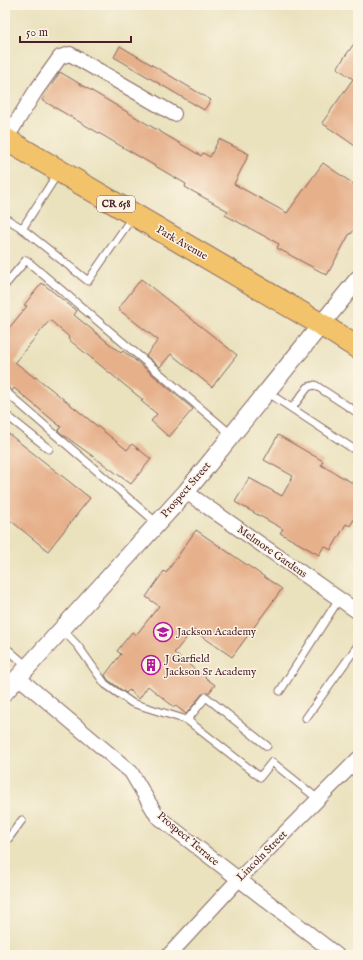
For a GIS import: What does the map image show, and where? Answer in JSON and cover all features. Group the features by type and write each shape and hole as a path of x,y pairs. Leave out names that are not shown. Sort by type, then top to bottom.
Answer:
{"main road":[{"name":"Park Avenue","path":"5,139 322,325 358,348"}],"street":[{"path":"5,139 35,92 60,57 70,54 174,114"},
{"name":"Prospect Street","path":"5,692 61,628 186,492 358,279"},
{"name":"Melmore Gardens","path":"186,492 358,612"},
{"name":"Prospect Terrace","path":"23,671 131,772 157,816 337,955"},
{"name":"Lincoln Street","path":"169,955 238,880 318,799 356,766"}],"lane":[{"path":"22,229 59,171"},
{"path":"5,218 22,229 88,281 134,214"},
{"path":"5,285 26,260 232,435"},
{"path":"292,408 308,387 315,385 358,413"},
{"path":"5,391 157,523"},
{"path":"267,392 358,452"},
{"path":"5,414 48,449"},
{"path":"280,691 339,599"},
{"path":"61,628 78,646 105,684 132,703 187,720 260,777 272,762 318,799"},
{"path":"306,718 358,645"},
{"path":"5,647 23,671"},
{"path":"187,720 206,697 267,746"},
{"path":"5,843 22,820"}],"building":[{"path":"358,38 358,148 322,123 353,79 337,68"},
{"path":"120,46 211,100 204,110 114,57"},
{"path":"60,72 201,156 203,153 210,157 219,139 249,154 234,184 287,213 323,163 358,187 358,224 351,234 350,233 327,275 277,248 279,244 225,215 228,211 185,187 186,184 42,100"},
{"path":"141,279 237,355 212,387 171,354 160,367 146,356 158,340 118,309"},
{"path":"42,283 77,311 74,315 121,353 123,351 140,364 193,409 169,437 151,421 157,414 141,401 143,400 68,339 69,337 50,320 15,362 127,450 132,444 151,459 131,484 58,431 61,427 14,388 12,391 5,386 5,333 27,306 24,305"},
{"path":"5,431 90,498 48,551 5,516"},
{"path":"278,435 323,461 321,465 358,486 358,513 350,526 346,524 331,550 324,546 319,555 280,533 283,529 235,502 249,478 282,496 293,476 264,460"},
{"path":"196,530 282,589 232,657 193,630 174,653 215,685 209,693 202,694 186,714 176,706 174,707 148,686 139,699 129,690 126,693 108,680 105,675 121,654 117,651 132,632 136,635 159,606 146,597 164,571 166,573"}],"place":[{"name":"Jackson Academy","path":"163,632"},
{"name":"J Garfield Jackson Sr Academy","path":"151,665"}]}
